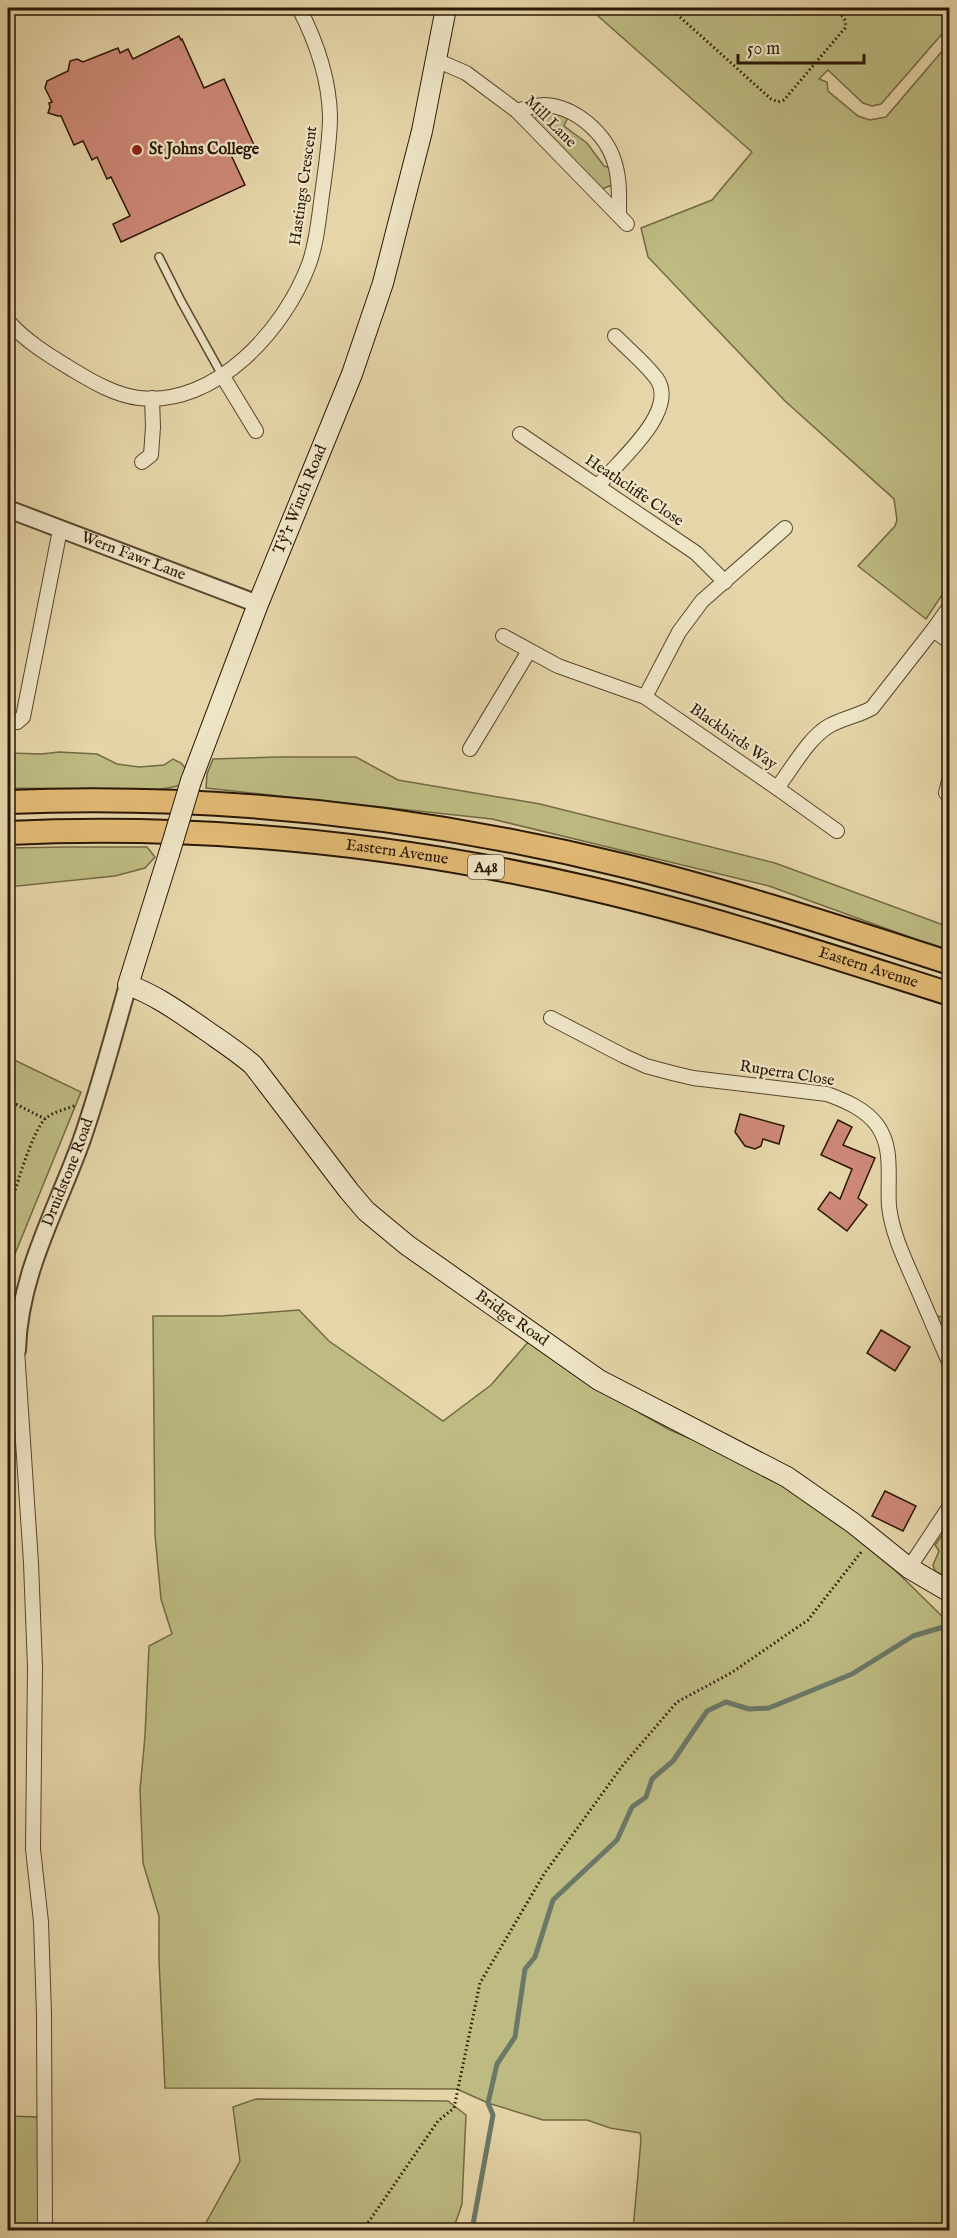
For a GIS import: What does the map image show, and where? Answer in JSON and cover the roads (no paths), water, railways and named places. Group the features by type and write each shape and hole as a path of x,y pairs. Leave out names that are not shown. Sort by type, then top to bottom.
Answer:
{"highway":[{"name":"Eastern Avenue","path":"8,802 135,801 220,805 368,818 486,836 620,865 685,882 950,963"},
{"name":"Eastern Avenue","path":"8,833 222,834 426,856 568,883 649,903 742,929 950,994"}],"main road":[{"name":"Tŷ'r Winch Road","path":"128,985 191,781 258,604 352,374 383,283 411,177 446,8"},
{"name":"Bridge Road","path":"128,985 145,990 171,1006 254,1065 349,1191 366,1211 406,1245 599,1380 787,1477 909,1568 950,1592"}],"street":[{"name":"Hastings Crescent","path":"10,328 52,357 110,390 138,398 152,398 189,392 222,375 251,353 279,322 300,286 315,245 329,136 328,94 317,46 299,8"},
{"name":"Mill Lane","path":"436,60 466,73 517,111 623,220 616,165 612,154 600,136 583,120 564,109 543,105 517,111"},
{"path":"598,486 655,422 661,407 662,393 658,380 615,336"},
{"path":"222,375 256,431"},
{"path":"142,462 151,455 152,398"},
{"name":"Heathcliffe Close","path":"520,434 696,553 725,582"},
{"name":"Wern Fawr Lane","path":"8,509 258,604"},
{"path":"645,697 666,654 691,614 702,601 785,528"},
{"path":"17,722 23,717 60,530"},
{"name":"Blackbirds Way","path":"503,636 581,676 645,697 777,788 826,727 843,719 861,715 872,708 950,606"},
{"path":"933,630 950,642"},
{"path":"470,749 529,651"},
{"path":"946,793 950,777"},
{"path":"777,788 837,831"},
{"name":"Druidstone Road","path":"12,1350 34,1257 81,1142 128,985"},
{"name":"Ruperra Close","path":"551,1018 646,1066 693,1078 827,1094 865,1113 878,1126 885,1141 889,1159 889,1204 898,1245 950,1364"},
{"path":"12,1350 30,1552 35,1667 33,1849 41,1922 44,2015 45,2230"},
{"path":"909,1568 950,1506"}],"lane":[{"path":"159,257 222,375"}],"waterway":[{"path":"472,2230 493,2115 488,2103 497,2064 515,2037 525,1969 535,1957 553,1900 617,1840 632,1807 646,1797 652,1779 673,1761 707,1711 726,1702 749,1709 769,1708 852,1674 913,1636 950,1625"}],"place":[{"name":"St Johns College","path":"137,150"}]}
